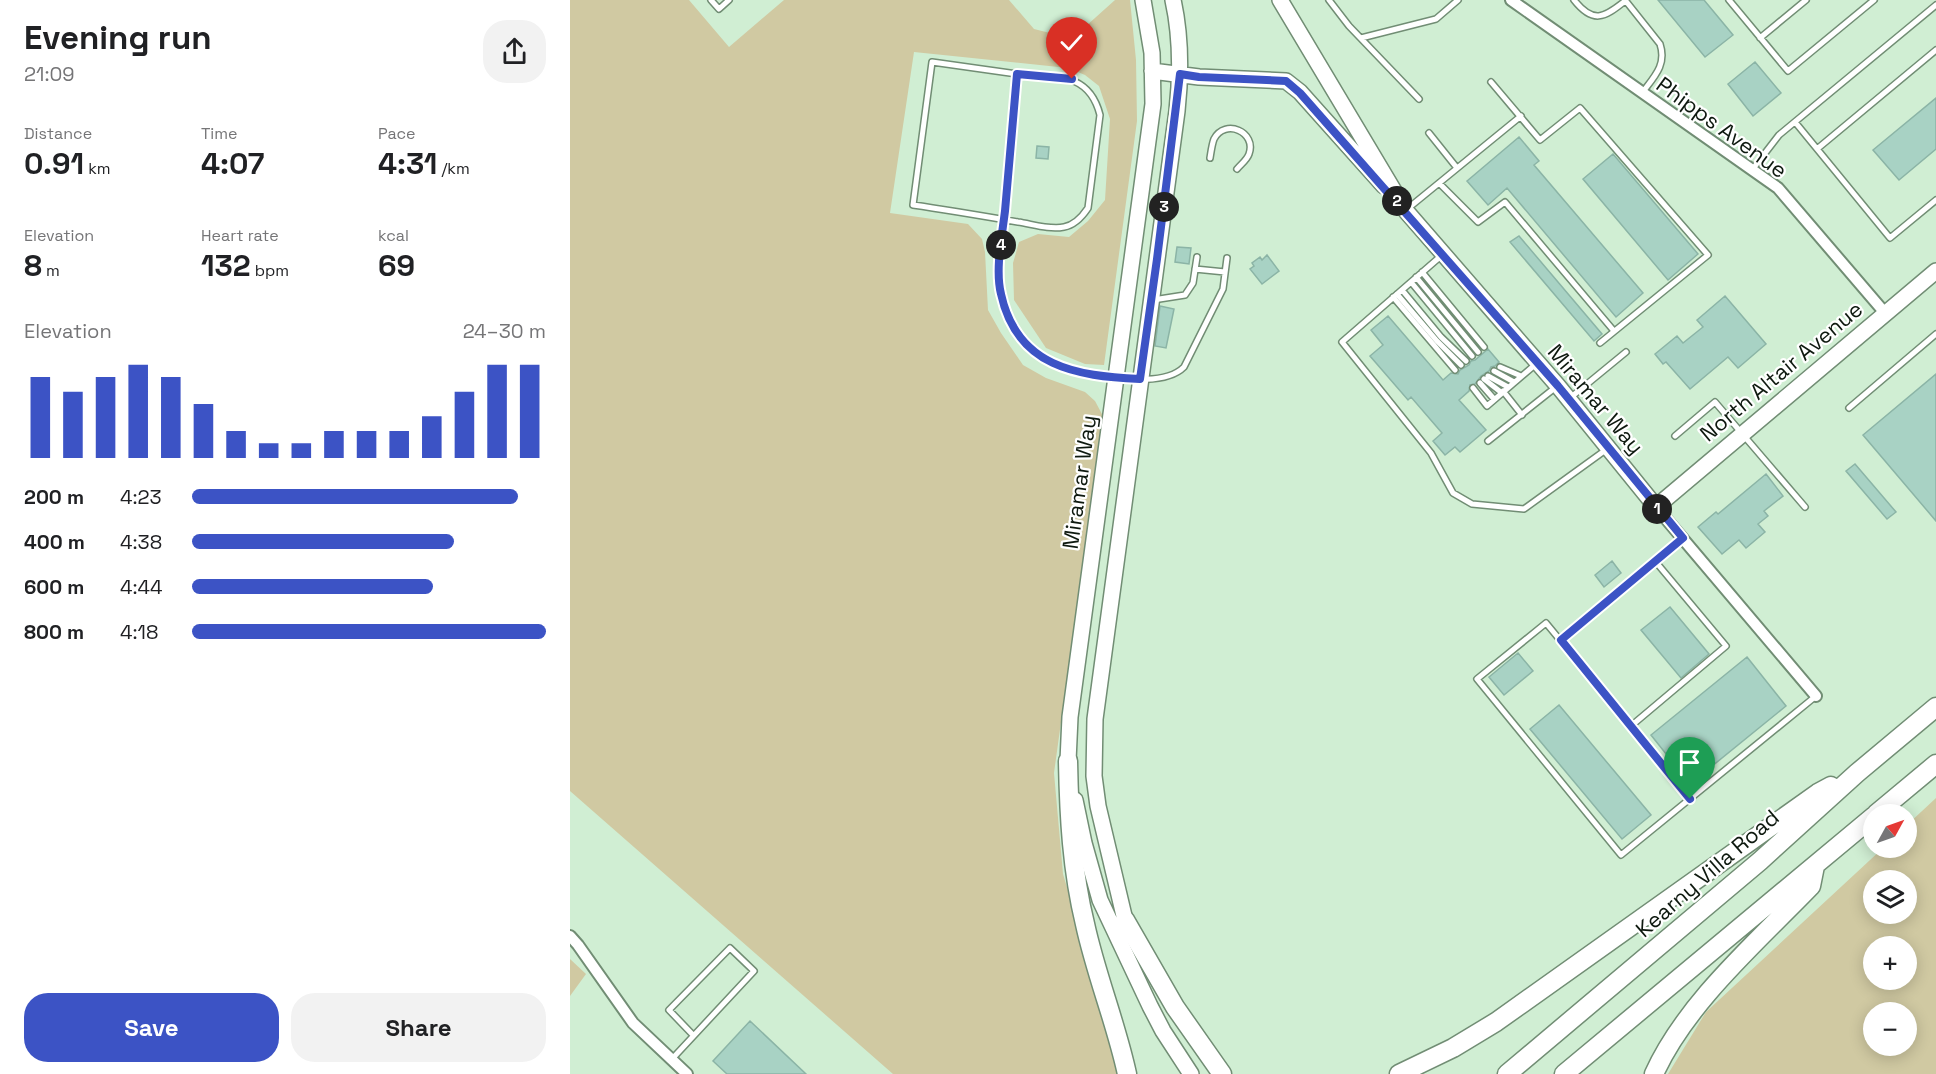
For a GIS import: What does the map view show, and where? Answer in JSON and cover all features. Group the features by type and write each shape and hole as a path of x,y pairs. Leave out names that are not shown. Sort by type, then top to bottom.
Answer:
{"main road":[{"name":"Miramar Way","path":"1143,0 1152,53 1153,104 1070,717 1068,761 1084,843 1100,900 1163,1031 1191,1074"},
{"name":"Miramar Way","path":"1129,961 1125,920 1098,806 1094,776 1095,719 1180,74 1173,0"},
{"name":"Miramar Way","path":"1280,0 1406,211 1558,386 1656,507"},
{"path":"1152,71 1199,77 1286,81 1300,93 1406,211"},
{"name":"North Altair Avenue","path":"1656,507 1936,271"},
{"name":"Kearny Villa Road","path":"1507,1074 1760,861 1857,773 1936,707"},
{"path":"1068,761 1069,809 1079,895 1092,952 1121,1044 1127,1074"},
{"path":"1888,804 1936,764"},
{"path":"1399,1074 1453,1048 1496,1022 1818,793 1857,773"},
{"path":"1564,1074 1863,825"},
{"path":"1654,1074 1676,1033 1701,1001 1810,886 1815,866"},
{"path":"1125,920 1175,1007 1222,1074"}],"street":[{"name":"Phipps Avenue","path":"1511,0 1778,188 1885,313"},
{"name":"Miramar Way","path":"1656,507 1816,696"},
{"path":"570,936 584,952 633,1023 687,1074"}],"lane":[{"path":"711,0 719,9 729,0"},
{"path":"1329,0 1360,38 1419,99"},
{"path":"1360,38 1436,19 1458,0"},
{"path":"1574,0 1586,13 1599,16 1611,12 1625,0 1660,44 1662,52 1660,68 1642,93"},
{"path":"1729,0 1788,71 1874,0"},
{"path":"1760,38 1806,0"},
{"path":"1752,170 1779,135 1936,5"},
{"path":"1816,148 1936,50"},
{"path":"932,62 1072,79 1083,85 1097,103 1100,115 1088,208 1082,217 1074,224 1064,227 1004,219 913,205 932,62"},
{"path":"1017,74 1000,261 1000,292 1010,322 1029,347 1055,366 1085,375 1140,379 1169,377 1178,374 1184,368 1223,289 1227,258"},
{"path":"1491,82 1540,140 1580,108 1708,255 1600,343"},
{"path":"1406,211 1521,116"},
{"path":"1795,122 1890,238 1936,200"},
{"path":"1210,158 1214,139 1221,131 1231,128 1238,129 1248,137 1251,147 1248,156 1237,169"},
{"path":"1429,133 1457,168"},
{"path":"1439,183 1478,222 1505,202 1614,331"},
{"path":"1443,255 1342,342 1431,453 1453,493 1472,504 1524,509 1608,448"},
{"path":"1151,300 1185,295 1193,283 1197,257"},
{"path":"1195,269 1225,272"},
{"path":"1422,272 1484,347"},
{"path":"1414,280 1478,352"},
{"path":"1414,280 1472,356"},
{"path":"1398,294 1437,342 1463,363"},
{"path":"1398,294 1455,370"},
{"path":"1849,408 1936,334"},
{"path":"1568,399 1626,352"},
{"path":"1473,388 1487,406 1537,363"},
{"path":"1514,382 1497,369 1521,376"},
{"path":"1494,399 1484,379 1505,390 1522,414"},
{"path":"1488,441 1558,386"},
{"path":"1674,436 1714,402 1805,507"},
{"path":"1561,640 1683,538"},
{"path":"1631,726 1726,646 1655,561"},
{"path":"1690,799 1546,623 1477,680 1621,855 1690,799 1816,696"},
{"path":"672,1059 754,970 730,948 669,1011 693,1035"}],"shaded area":[{"path":"570,0 689,0 729,47 784,0 1009,0 1034,29 1054,34 1068,28 1076,35 1115,0 1130,0 1136,60 1137,121 1104,365 1085,364 1046,348 1014,300 1013,263 1019,242 1038,234 1069,237 1088,221 1105,200 1110,119 1099,86 1085,75 1068,68 914,52 890,213 968,224 982,239 985,252 988,310 1023,365 1046,378 1085,392 1095,401 1103,416 1054,773 1063,874 1116,1052 1119,1074 893,1074 570,791"},
{"path":"1936,798 1936,1074 1668,1074 1706,1012 1872,858 1917,858 1917,816"},
{"path":"570,959 586,974 570,996"}],"building":[{"path":"1658,0 1704,0 1733,35 1705,57"},
{"path":"1755,62 1781,93 1753,116 1728,84"},
{"path":"1936,98 1936,149 1899,180 1873,150"},
{"path":"1519,137 1539,161 1534,165 1643,293 1616,317 1507,188 1488,205 1467,181"},
{"path":"1037,146 1049,147 1048,159 1036,158"},
{"path":"1613,154 1698,254 1668,280 1583,179"},
{"path":"1519,236 1602,334 1594,341 1510,242"},
{"path":"1177,247 1191,248 1189,264 1175,262"},
{"path":"1267,255 1279,271 1262,284 1250,269 1254,266 1252,263 1260,257 1262,260"},
{"path":"1725,296 1766,344 1738,368 1728,357 1690,389 1666,362 1663,364 1655,354 1677,336 1683,343 1703,327 1697,320"},
{"path":"1160,306 1174,309 1166,348 1155,346"},
{"path":"1388,316 1443,380 1451,373 1458,374 1488,349 1499,362 1481,376 1475,384 1470,385 1469,391 1459,400 1486,430 1460,452 1455,447 1445,455 1433,441 1442,433 1411,397 1408,400 1370,356 1383,345 1371,330"},
{"path":"1936,374 1936,521 1863,435"},
{"path":"1855,464 1896,512 1887,519 1846,471"},
{"path":"1766,474 1783,496 1764,511 1768,516 1758,524 1765,532 1746,548 1739,540 1722,554 1698,527 1716,512 1718,514"},
{"path":"1612,561 1621,573 1604,587 1595,575"},
{"path":"1670,607 1709,654 1681,678 1641,630"},
{"path":"1518,653 1533,671 1504,695 1489,677"},
{"path":"1747,657 1786,706 1690,784 1651,735"},
{"path":"1559,705 1651,815 1622,839 1530,729"},
{"path":"750,1021 806,1074 727,1074 713,1061"}],"route":[{"path":"1072,79 1017,74 1000,261 1000,292 1010,322 1029,347 1055,366 1085,375 1140,379 1177,111 1180,74 1286,81 1300,93 1406,211 1558,386 1683,538 1561,640 1690,799"}]}
